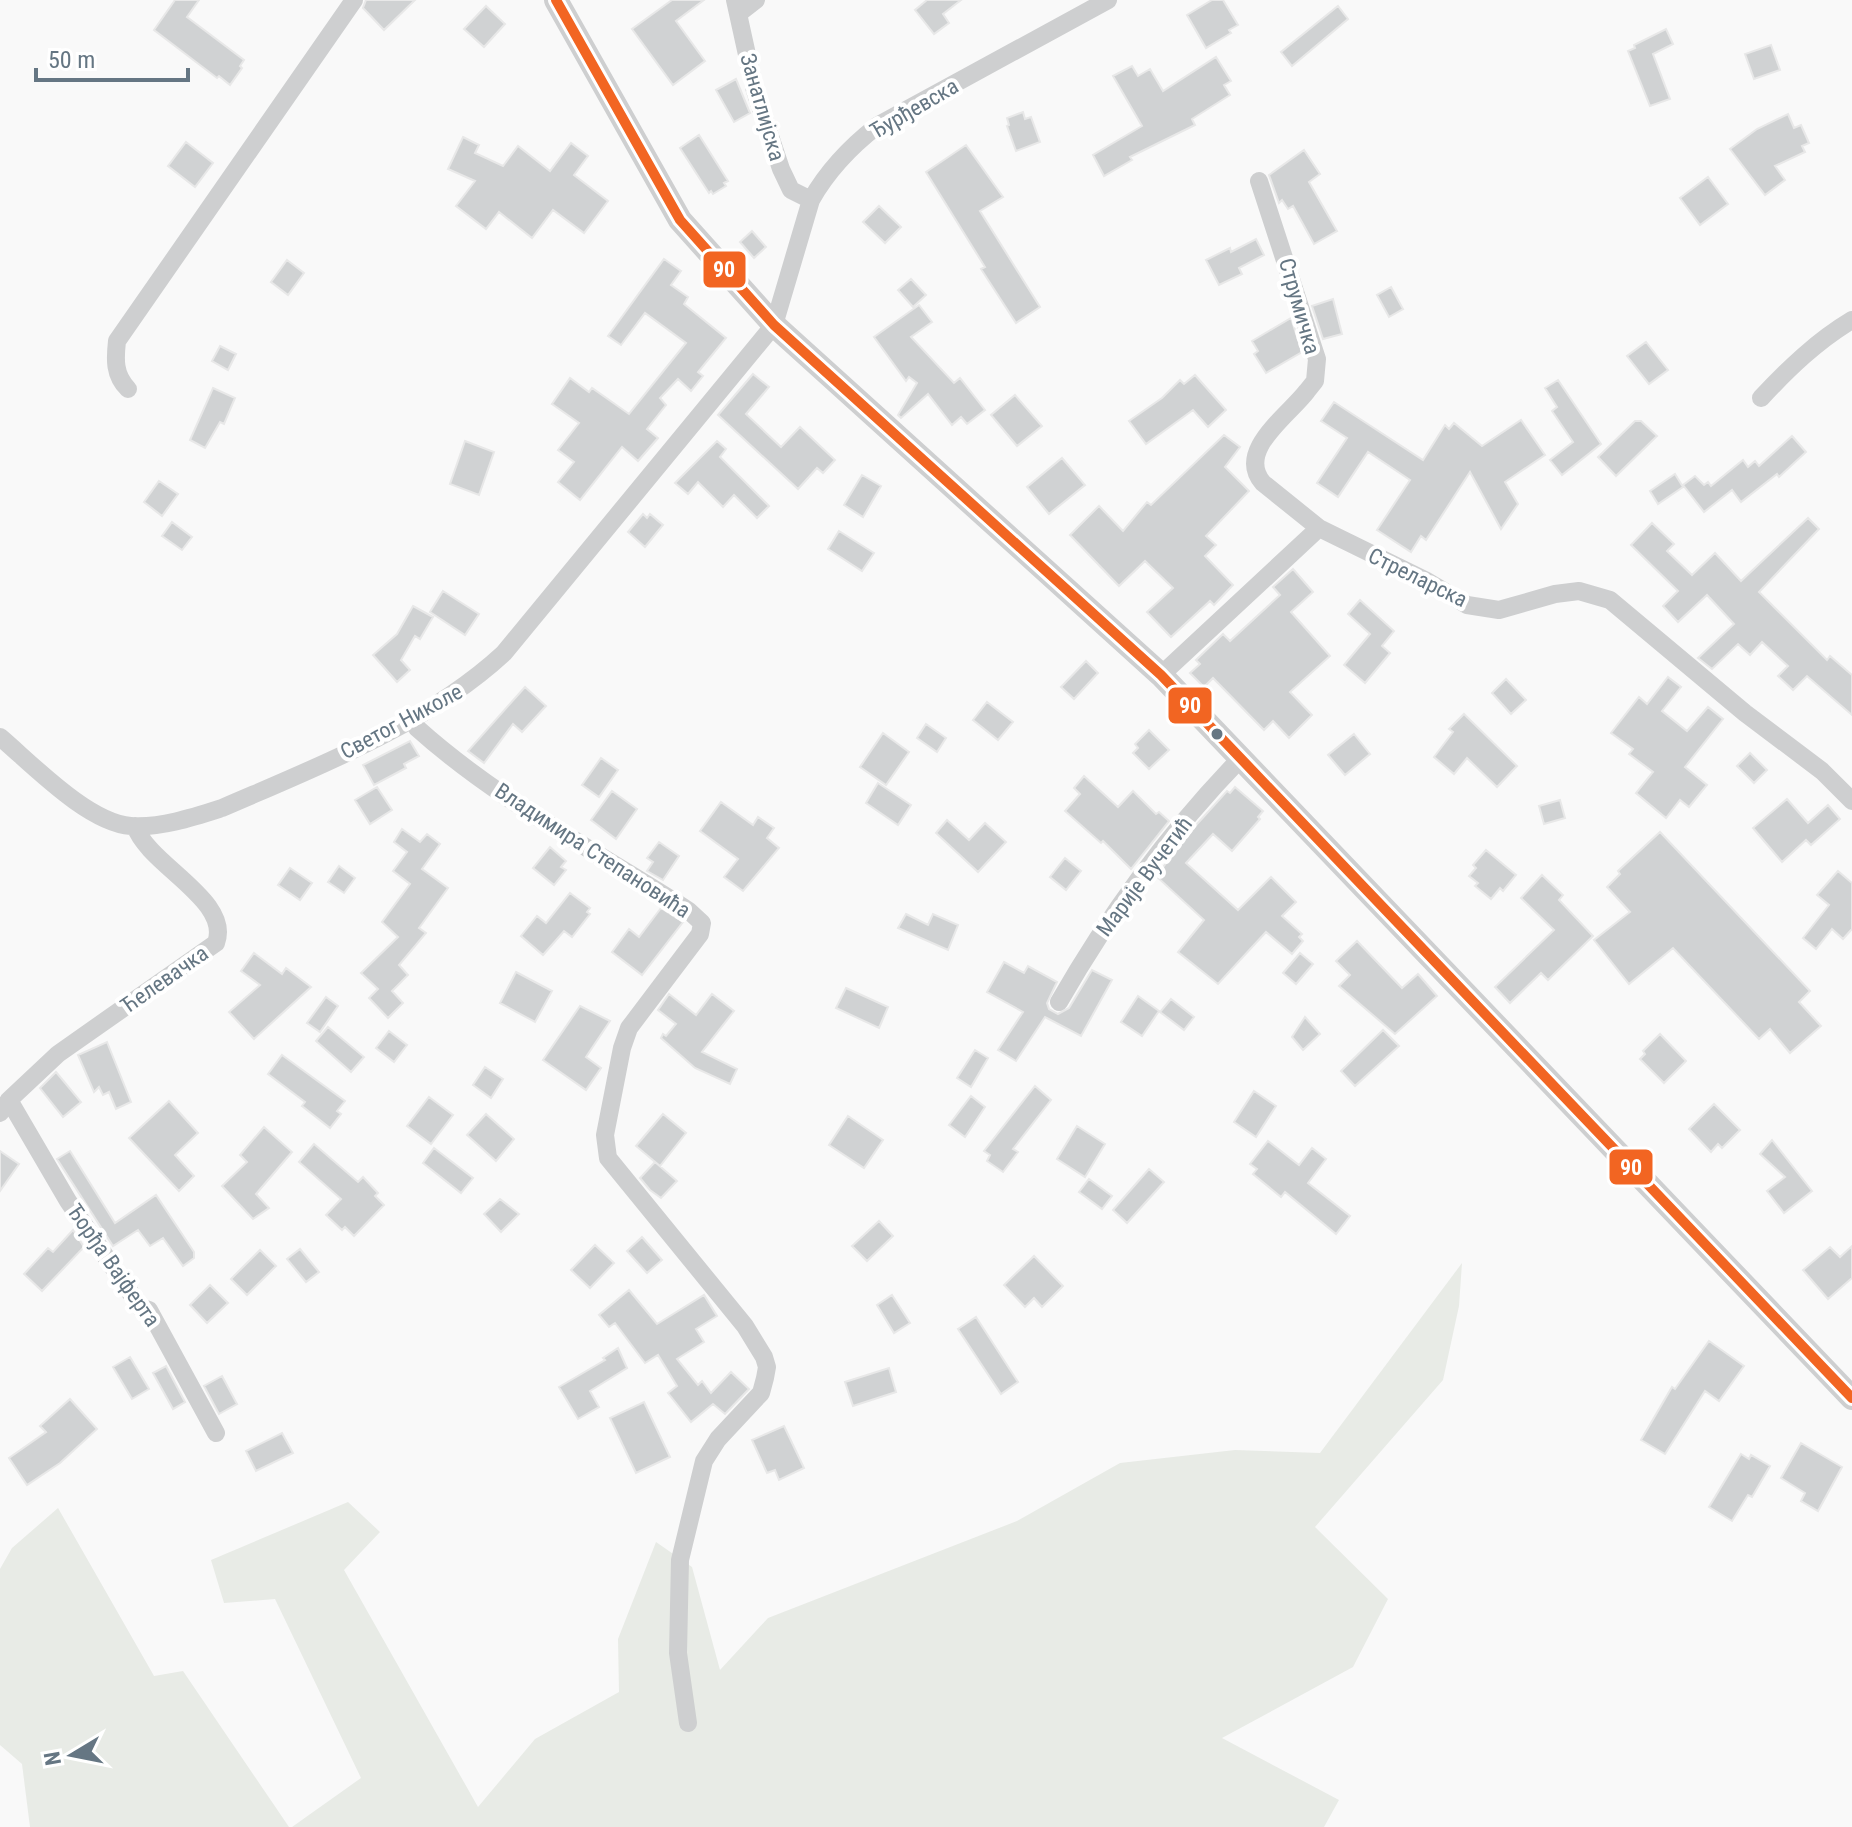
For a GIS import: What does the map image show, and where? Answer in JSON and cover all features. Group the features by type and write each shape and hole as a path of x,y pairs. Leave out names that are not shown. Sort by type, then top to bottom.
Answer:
{"street":[{"path":"128,389 122,383 115,364 117,341 354,0"},
{"path":"556,0 680,220 774,325 1161,675 1852,1398"},
{"path":"737,7 756,0"},
{"name":"Ђурђевска","path":"774,325 811,200 851,147 877,126 1108,0"},
{"name":"Занатлијска","path":"737,7 755,91 781,169 791,190 811,200"},
{"name":"Струмичка","path":"1259,181 1307,321 1317,370 1315,381 1302,398 1257,448 1253,464 1263,483 1319,528"},
{"path":"1761,398 1790,367 1852,320"},
{"name":"Светог Николе","path":"0,737 65,793 112,821 135,826 192,818 222,808 413,720 466,687 504,653 774,325"},
{"path":"1161,675 1319,528"},
{"name":"Стреларска","path":"1319,528 1425,580 1467,605 1499,610 1555,594 1579,591 1610,600 1745,713 1822,771 1852,801"},
{"name":"Владимира Степановића","path":"413,720 417,728 460,762 549,824 689,911 702,923 700,934 629,1028 622,1048 604,1140 608,1158 745,1326 767,1367 761,1393 718,1439 704,1461 680,1560 678,1653 688,1723"},
{"name":"Марије Вучетић","path":"1059,1002 1102,930 1145,869 1241,758"},
{"name":"Ћелевачка","path":"5,1106 58,1054 216,943 219,934 214,914 147,848 135,826"},
{"name":"Ђорђа Вајферта","path":"5,1106 140,1307 149,1310 216,1433"}],"shaded area":[{"path":"1462,1263 1459,1306 1443,1380 1315,1527 1388,1599 1353,1667 1222,1738 1339,1800 1324,1827 292,1827 361,1778 275,1599 224,1603 211,1560 348,1502 380,1532 344,1570 478,1807 535,1739 619,1692 618,1639 656,1542 692,1567 720,1670 768,1618 1017,1521 1120,1463 1235,1450 1320,1453"},
{"path":"58,1508 154,1676 183,1671 289,1827 30,1827 22,1764 0,1745 0,1569 12,1548"}],"building":[{"path":"175,0 199,0 187,17 244,60 230,85 154,30"},
{"path":"366,0 415,0 384,30 363,8"},
{"path":"672,0 704,0 676,21 705,61 673,85 632,29"},
{"path":"927,0 961,0 943,14 949,23 934,34 915,10"},
{"path":"1212,0 1223,0 1238,25 1229,30 1231,33 1206,48 1187,15"},
{"path":"486,6 505,24 484,47 464,29"},
{"path":"1338,6 1348,19 1292,66 1281,52"},
{"path":"1666,29 1673,44 1653,54 1670,99 1650,106 1628,51"},
{"path":"1771,45 1780,70 1754,79 1745,54"},
{"path":"1216,57 1231,81 1224,85 1230,95 1192,119 1195,125 1130,157 1132,160 1104,176 1093,155 1142,126 1113,76 1132,66 1138,76 1150,69 1163,91"},
{"path":"736,79 750,113 734,122 716,90"},
{"path":"1023,112 1025,119 1031,117 1040,142 1016,151 1007,118"},
{"path":"1788,114 1794,128 1801,125 1809,143 1802,146 1805,152 1775,166 1785,180 1765,195 1730,149 1757,129"},
{"path":"699,135 728,181 724,183 726,186 713,194 711,191 709,193 680,148"},
{"path":"463,137 479,145 475,153 503,166 518,146 550,171 571,143 588,156 574,175 608,201 584,233 553,210 532,238 499,212 486,229 456,206 475,181 448,169"},
{"path":"186,142 213,163 195,187 168,166"},
{"path":"966,145 1003,197 980,211 1040,307 1016,323 981,269 985,267 926,172"},
{"path":"1304,150 1320,174 1309,182 1337,231 1314,244 1293,206 1288,209 1282,200 1279,203 1269,175"},
{"path":"1708,177 1728,204 1700,225 1680,198"},
{"path":"879,206 901,227 885,243 863,222"},
{"path":"752,231 766,247 754,258 740,242"},
{"path":"1256,239 1264,255 1239,268 1242,274 1219,285 1206,260"},
{"path":"664,259 681,271 671,285 688,297 684,304 726,338 698,372 703,376 691,391 678,379 660,398 666,405 647,429 658,438 638,461 622,447 580,500 558,482 574,462 558,450 579,423 552,404 570,378 589,392 592,388 629,414 686,343 645,313 621,345 608,336"},
{"path":"287,260 304,273 288,295 271,282"},
{"path":"911,279 926,295 913,307 898,290"},
{"path":"1391,287 1403,309 1389,317 1377,295"},
{"path":"1333,299 1342,334 1323,339 1312,306"},
{"path":"919,305 932,322 911,337 954,383 960,378 985,410 967,424 961,417 952,425 928,394 901,418 898,415 917,383 909,377 906,381 874,337"},
{"path":"1291,318 1302,352 1266,373 1254,354 1258,351 1252,341"},
{"path":"1646,342 1668,370 1649,384 1627,356"},
{"path":"220,346 236,354 228,370 212,361"},
{"path":"753,374 769,387 746,414 781,447 800,427 835,460 823,473 817,468 798,489 718,415"},
{"path":"1195,375 1226,410 1208,427 1193,410 1146,444 1129,421 1162,398 1180,380 1184,384"},
{"path":"1558,380 1601,444 1562,475 1550,460 1573,442 1552,411 1557,407 1545,388"},
{"path":"213,388 235,398 224,424 220,422 205,448 190,440"},
{"path":"1015,395 1042,426 1017,446 991,415"},
{"path":"1334,402 1423,460 1445,425 1449,429 1454,423 1482,446 1521,420 1545,455 1505,482 1518,504 1501,529 1470,472 1426,540 1421,536 1411,552 1377,530 1410,480 1368,452 1338,497 1317,483 1347,438 1321,421"},
{"path":"1635,421 1641,421 1657,436 1616,476 1598,457"},
{"path":"1224,435 1240,447 1225,467 1249,491 1206,536 1216,545 1205,556 1233,585 1214,605 1210,601 1171,637 1147,612 1173,588 1145,561 1119,586 1070,535 1099,506 1123,531 1147,502 1151,505"},
{"path":"1792,436 1806,452 1779,477 1777,474 1741,502 1732,490 1704,512 1683,485 1695,476 1704,485 1708,482 1711,486 1743,460 1748,467 1755,461 1759,466"},
{"path":"465,441 494,452 479,495 450,484"},
{"path":"717,441 726,449 720,457 769,506 757,518 734,495 723,507 698,482 688,494 675,483"},
{"path":"1062,458 1085,485 1049,514 1027,487"},
{"path":"1675,474 1683,487 1658,504 1650,491"},
{"path":"862,475 881,486 863,517 844,505"},
{"path":"159,481 178,494 162,516 144,502"},
{"path":"643,514 647,518 650,514 663,525 645,547 628,532"},
{"path":"1808,518 1819,529 1759,592 1827,660 1830,656 1852,675 1852,715 1807,676 1793,690 1778,676 1788,666 1762,642 1750,655 1738,644 1712,669 1698,658 1734,624 1707,595 1678,622 1663,606 1678,591 1631,545 1652,523 1674,544 1667,551 1692,575 1715,553 1741,581"},
{"path":"172,522 192,537 182,550 162,536"},
{"path":"839,531 874,553 862,571 828,549"},
{"path":"1293,569 1313,592 1291,612 1330,656 1290,692 1312,715 1289,738 1273,721 1264,730 1213,678 1204,687 1190,673 1200,664 1196,660 1223,634 1230,641 1280,595 1273,587"},
{"path":"443,591 479,614 465,635 430,612"},
{"path":"1360,600 1394,631 1382,646 1390,653 1365,683 1344,665 1370,634 1348,614"},
{"path":"413,606 433,617 420,639 415,636 401,660 410,670 397,682 373,655 397,634"},
{"path":"1086,661 1098,673 1074,699 1061,687"},
{"path":"1668,677 1681,687 1662,711 1687,731 1708,707 1723,719 1685,767 1707,785 1689,807 1680,800 1666,818 1636,793 1653,772 1629,754 1633,749 1611,733 1639,697 1647,704"},
{"path":"1506,679 1526,700 1511,714 1492,693"},
{"path":"525,687 546,706 522,732 513,724 484,763 468,751"},
{"path":"987,702 1013,722 998,740 973,720"},
{"path":"1464,714 1517,766 1497,787 1467,758 1454,774 1434,757 1453,732 1449,729"},
{"path":"926,724 946,738 937,752 917,738"},
{"path":"1149,730 1169,750 1149,769 1133,753 1138,748 1135,744"},
{"path":"883,733 909,752 886,785 860,767"},
{"path":"1354,734 1370,754 1345,775 1328,755"},
{"path":"410,741 419,756 404,764 406,768 374,785 363,765"},
{"path":"1750,753 1767,770 1754,783 1737,766"},
{"path":"601,758 618,770 599,797 582,785"},
{"path":"1084,776 1118,807 1133,791 1156,814 1159,812 1169,821 1131,869 1103,841 1101,843 1065,811 1080,794 1074,788"},
{"path":"878,783 911,805 898,825 866,803"},
{"path":"377,787 392,810 370,824 355,800"},
{"path":"1235,787 1263,811 1258,817 1260,819 1232,851 1213,834 1186,863 1238,910 1271,877 1296,902 1282,916 1302,934 1299,937 1303,941 1292,954 1266,932 1218,984 1178,952 1204,920 1156,876 1198,823 1227,791 1230,793"},
{"path":"612,791 637,809 616,839 591,820"},
{"path":"1787,799 1808,823 1828,805 1840,819 1811,845 1806,840 1782,862 1753,828"},
{"path":"1560,800 1565,818 1544,824 1539,806"},
{"path":"721,802 753,825 758,817 774,828 767,838 779,848 743,891 724,877 738,859 700,831"},
{"path":"947,820 969,840 985,823 1006,842 978,872 936,833"},
{"path":"402,829 420,842 427,834 440,844 422,869 448,888 419,928 426,933 399,965 408,975 392,991 403,1003 388,1018 369,998 378,989 361,973 398,937 382,922 410,884 393,871 407,852 394,842"},
{"path":"1660,832 1810,991 1799,1002 1821,1026 1790,1053 1770,1029 1759,1039 1673,948 1629,984 1594,940 1630,912 1607,887 1620,874 1618,871"},
{"path":"659,842 679,856 663,880 647,871 653,862 647,858"},
{"path":"550,847 566,861 561,867 566,870 554,885 533,868"},
{"path":"1486,850 1516,875 1503,891 1500,888 1491,899 1475,886 1478,883 1469,876 1476,868 1473,865"},
{"path":"1065,858 1081,871 1066,890 1050,877"},
{"path":"339,866 355,878 344,893 328,882"},
{"path":"290,868 312,883 300,900 278,885"},
{"path":"1838,871 1852,883 1852,929 1843,939 1832,929 1816,949 1803,938 1829,905 1817,895"},
{"path":"1542,875 1563,895 1559,900 1593,936 1548,980 1541,973 1510,1003 1495,987 1554,930 1521,898"},
{"path":"570,893 590,908 587,912 590,914 572,937 564,931 543,955 521,936 537,916 546,923"},
{"path":"661,908 683,922 642,975 612,952 629,929 639,937"},
{"path":"906,914 928,925 933,914 958,925 948,950 898,928"},
{"path":"1357,941 1402,988 1418,974 1437,996 1395,1034 1339,986 1350,975 1336,961"},
{"path":"254,953 282,974 286,968 311,987 254,1039 229,1012 260,985 241,971"},
{"path":"1300,953 1313,964 1296,984 1283,973"},
{"path":"1004,962 1024,973 1028,966 1057,982 1047,1003 1049,1009 1058,1014 1069,1008 1092,970 1112,980 1081,1036 1045,1017 1016,1061 998,1050 1023,1012 987,992"},
{"path":"516,972 552,991 535,1022 500,1003"},
{"path":"846,988 888,1007 879,1028 836,1008"},
{"path":"669,994 696,1015 712,994 734,1011 702,1052 737,1069 730,1084 695,1068 661,1038 676,1024 658,1010"},
{"path":"1138,996 1159,1011 1142,1036 1121,1022"},
{"path":"326,997 338,1006 320,1032 307,1023"},
{"path":"1171,999 1194,1017 1184,1030 1160,1012"},
{"path":"580,1006 610,1021 586,1057 601,1068 586,1090 543,1060"},
{"path":"1305,1017 1320,1034 1303,1050 1292,1037"},
{"path":"328,1027 364,1057 351,1072 316,1041"},
{"path":"1383,1030 1399,1046 1355,1086 1341,1071"},
{"path":"389,1031 407,1045 394,1062 376,1048"},
{"path":"1660,1034 1686,1061 1664,1083 1640,1059 1645,1054 1643,1051"},
{"path":"107,1042 131,1102 116,1109 109,1092 103,1095 99,1087 94,1092 78,1055"},
{"path":"975,1050 988,1058 971,1087 957,1078"},
{"path":"282,1055 345,1101 337,1111 341,1114 330,1128 302,1106 305,1102 268,1074"},
{"path":"485,1067 503,1079 491,1098 473,1085"},
{"path":"56,1072 81,1102 63,1117 40,1088"},
{"path":"1035,1086 1051,1100 1013,1149 1018,1152 1003,1172 987,1161 990,1155 984,1151"},
{"path":"1254,1091 1276,1106 1256,1137 1234,1122"},
{"path":"971,1096 985,1107 965,1137 949,1125"},
{"path":"429,1097 453,1115 431,1144 407,1126"},
{"path":"169,1101 198,1133 175,1155 194,1176 179,1191 129,1138"},
{"path":"1714,1104 1740,1130 1722,1148 1718,1144 1711,1152 1689,1129"},
{"path":"486,1114 514,1139 496,1161 467,1135"},
{"path":"663,1114 686,1133 660,1166 636,1146"},
{"path":"848,1116 883,1140 864,1168 829,1145"},
{"path":"1077,1126 1105,1144 1085,1177 1057,1159"},
{"path":"264,1127 292,1152 256,1194 269,1208 253,1219 222,1186 247,1162 240,1155"},
{"path":"1772,1140 1812,1191 1784,1213 1767,1191 1785,1177 1760,1154"},
{"path":"1268,1141 1299,1165 1312,1148 1326,1159 1308,1183 1350,1216 1336,1234 1285,1192 1281,1197 1253,1174 1257,1169 1250,1164"},
{"path":"314,1144 358,1182 363,1177 384,1205 354,1236 326,1215 341,1199 299,1162"},
{"path":"434,1148 473,1178 461,1193 423,1163"},
{"path":"0,1151 19,1164 0,1191"},
{"path":"70,1151 115,1223 156,1195 194,1252 194,1258 183,1266 163,1238 150,1246 138,1230 113,1246 57,1159"},
{"path":"655,1162 677,1181 661,1198 640,1178"},
{"path":"1149,1169 1164,1182 1127,1223 1113,1210"},
{"path":"1089,1179 1112,1196 1102,1209 1079,1192"},
{"path":"500,1199 519,1214 501,1232 484,1214"},
{"path":"879,1221 893,1236 867,1261 852,1246"},
{"path":"73,1230 84,1247 42,1291 24,1274 48,1248 53,1252"},
{"path":"642,1237 662,1260 647,1273 627,1251"},
{"path":"595,1245 614,1263 590,1288 571,1270"},
{"path":"1852,1246 1852,1278 1828,1299 1803,1270 1830,1247 1840,1257"},
{"path":"300,1249 319,1272 306,1282 287,1259"},
{"path":"260,1250 276,1266 247,1295 231,1279"},
{"path":"1034,1256 1063,1286 1042,1307 1034,1298 1025,1307 1004,1285"},
{"path":"210,1285 228,1303 207,1323 190,1305"},
{"path":"629,1290 657,1324 704,1295 717,1316 696,1329 704,1342 677,1359 698,1385 702,1381 711,1393 731,1372 749,1389 725,1414 713,1404 691,1422 668,1393 677,1386 658,1355 645,1363 615,1323 609,1327 599,1315"},
{"path":"892,1295 910,1323 894,1333 877,1305"},
{"path":"976,1317 1018,1382 1001,1394 958,1329"},
{"path":"1709,1341 1744,1366 1719,1401 1705,1391 1665,1454 1641,1440 1672,1387 1675,1389"},
{"path":"618,1348 627,1368 590,1391 599,1407 578,1419 559,1387 605,1360 603,1358"},
{"path":"130,1357 149,1389 132,1399 113,1367"},
{"path":"166,1366 185,1402 173,1409 153,1373"},
{"path":"889,1368 896,1392 853,1406 845,1382"},
{"path":"222,1376 237,1404 219,1414 204,1386"},
{"path":"70,1399 97,1429 60,1463 27,1485 9,1458 46,1432 40,1426"},
{"path":"644,1402 670,1457 636,1473 610,1418"},
{"path":"784,1426 804,1468 779,1480 775,1470 767,1473 752,1440"},
{"path":"282,1433 293,1453 256,1471 246,1451"},
{"path":"1801,1443 1842,1467 1818,1511 1801,1501 1805,1493 1781,1478"},
{"path":"1741,1454 1749,1459 1751,1455 1770,1466 1752,1497 1748,1495 1732,1521 1709,1507"}],"transit line":[{"name":"90","path":"556,0 680,220 774,325 1161,675 1852,1398"}]}
